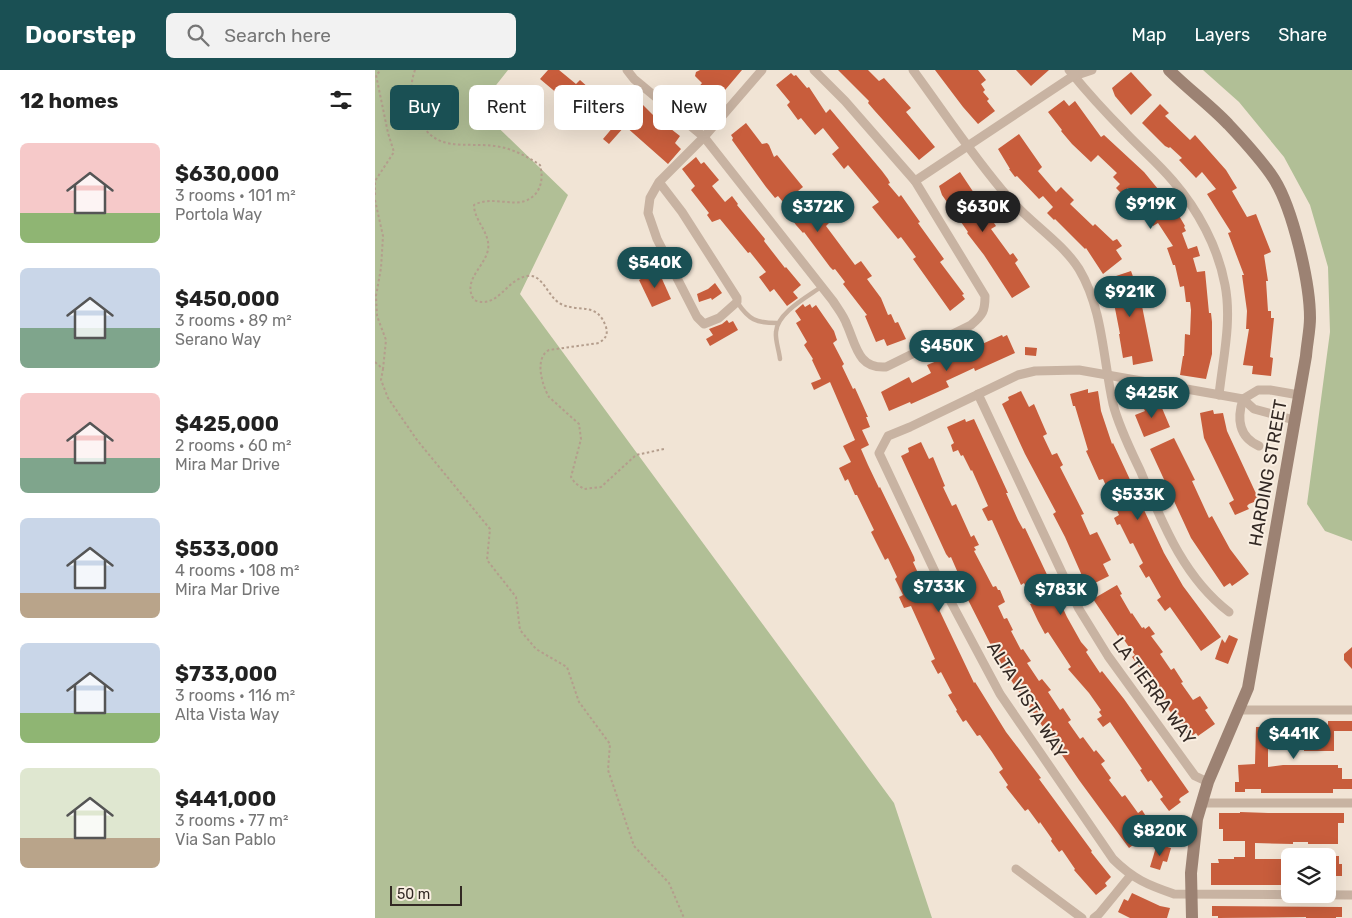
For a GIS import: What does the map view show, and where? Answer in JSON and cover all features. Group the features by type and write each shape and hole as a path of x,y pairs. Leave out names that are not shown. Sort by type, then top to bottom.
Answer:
{"street":[{"path":"627,70 634,79 704,136 841,313 858,352 868,364 876,367 885,367 971,325 981,317 985,306 985,296 915,182 845,101 814,70"},
{"path":"659,182 682,212 737,298 737,302 719,318 705,324 697,317 657,239 648,213 650,198 659,182 704,136 763,70"},
{"path":"913,70 1007,197 1039,229 1065,251 1078,269 1091,294 1109,376 1113,405 1123,433 1172,543 1191,573 1215,602 1229,612"},
{"path":"915,182 1074,72 1092,70"},
{"name":"HARDING STREET","path":"1169,70 1226,122 1253,151 1275,181 1296,236 1306,284 1310,318 1306,356 1248,688 1201,803 1193,849 1192,918"},
{"path":"1074,72 1124,132 1174,181 1203,223 1213,244 1226,286 1227,307 1227,346 1219,394"},
{"path":"978,394 1018,375 1035,371 1079,370 1243,399 1254,409 1294,420"},
{"path":"1259,446 1252,443 1240,425 1239,414 1243,399 1258,390 1299,395"},
{"name":"ALTA VISTA WAY","path":"978,394 910,428 888,436 879,453 882,463 936,574 1000,694 1113,858 1131,875 1153,887 1174,894 1352,895"},
{"name":"LA TIERRA WAY","path":"978,394 1079,609 1108,656 1195,776 1208,782"},
{"path":"1240,710 1352,710"},
{"path":"1201,803 1352,803"},
{"path":"1016,869 1082,918"},
{"path":"1094,918 1131,875"}],"lane":[{"path":"780,359 776,333 777,323 791,308 821,287"},
{"path":"737,302 750,318 759,322 777,323"}],"path":[{"path":"375,195 375,181 394,152 388,133 376,75 381,70"},
{"path":"415,70 411,100 419,120 429,135 440,142 501,147 526,156 540,165 543,175 540,188 536,194 525,202 486,201 474,205 479,222 486,234 488,248 485,260 473,276 470,289 474,300 481,303 496,299 507,286 526,276 535,276 542,282 555,300 562,305 595,311 602,318 606,327 605,339 599,343 549,350 544,352 541,359 542,378 546,392 549,397 579,424 581,439 571,477 575,483 584,489 601,487 636,455 664,449"},
{"path":"375,200 383,236 381,268 376,296 377,316 386,340 381,380 388,398 417,440 490,529 487,560 516,597 521,630 536,649 567,667 579,702 610,744 608,770 634,846 669,883 685,918"},
{"path":"375,362 383,369"}],"green space":[{"path":"375,70 508,70 496,85 469,85 469,130 501,130 568,195 520,294 894,803 932,918 375,918"},
{"path":"1203,70 1352,70 1352,541 1325,531 1307,504 1330,332 1328,267 1310,205 1284,157 1239,102"}],"building":[{"path":"548,70 559,70 576,84 580,80 586,85 554,85 554,91 540,79"},
{"path":"700,70 742,70 726,89 726,85 700,85 702,83 695,76 696,72"},
{"path":"838,70 868,70 879,81 884,78 911,108 906,112 935,147 919,160 868,103 869,101"},
{"path":"935,70 978,70 986,80 981,84 985,90 983,92 995,111 978,124"},
{"path":"1016,70 1049,70 1031,86"},
{"path":"1131,72 1152,95 1131,115 1115,96 1112,88"},
{"path":"791,73 794,76 796,75 807,88 809,87 826,113 830,109 882,171 890,183 888,184 899,197 901,195 920,222 918,223 944,259 940,262 964,294 962,295 965,299 950,311 913,259 916,257 901,237 898,239 872,207 879,202 848,165 844,169 832,154 839,148 823,128 815,135 801,118 798,120 787,105 790,102 776,85"},
{"path":"1064,100 1069,106 1075,101 1101,137 1104,135 1144,172 1158,189 1155,192 1158,194 1156,196 1164,207 1171,202 1185,226 1186,231 1182,233 1188,249 1197,246 1200,256 1193,258 1197,272 1205,271 1209,313 1211,313 1212,322 1212,354 1206,379 1180,375 1184,356 1185,334 1190,335 1191,310 1190,302 1186,302 1184,286 1180,287 1175,265 1173,265 1167,248 1173,246 1158,223 1153,226 1143,210 1147,207 1128,188 1122,194 1116,188 1120,184 1113,177 1117,173 1098,155 1091,162 1061,131 1048,112"},
{"path":"1160,104 1169,113 1165,116 1190,140 1195,135 1226,170 1237,188 1232,191 1247,217 1256,214 1271,252 1264,255 1268,281 1266,281 1268,311 1271,311 1271,318 1274,318 1270,357 1273,358 1271,376 1252,374 1253,366 1243,365 1249,329 1246,329 1247,311 1242,275 1244,275 1228,233 1231,232 1207,194 1216,189 1202,172 1196,178 1179,160 1182,158 1170,147 1165,146 1142,123"},
{"path":"643,105 653,115 653,130 672,130 680,136 675,143 681,149 668,164 630,130 643,130"},
{"path":"746,123 762,144 767,143 769,145 774,157 777,155 803,187 798,191 814,211 818,208 830,222 826,226 855,265 861,261 872,276 867,279 881,298 888,315 891,314 895,323 898,322 906,339 887,346 884,339 876,342 865,316 867,315 843,284 845,282 835,269 833,270 830,267 804,232 796,225 788,214 786,209 788,208 778,196 775,198 732,140 731,135"},
{"path":"611,130 621,130 609,144 603,139"},
{"path":"1019,134 1042,167 1038,171 1056,192 1061,187 1074,200 1070,204 1093,226 1095,224 1113,241 1117,239 1122,246 1116,250 1122,259 1103,274 1086,248 1047,213 1053,207 1043,196 1039,199 1009,169 998,149"},
{"path":"696,157 701,164 704,162 719,180 712,186 725,202 732,196 737,205 765,239 764,241 801,285 793,292 798,298 787,306 774,289 770,292 759,277 766,272 750,252 748,253 720,219 712,222 707,215 709,213 691,190 695,186 682,169"},
{"path":"960,172 996,226 991,229 1010,255 1013,253 1018,260 1015,263 1030,287 1012,298 942,195 939,186"},
{"path":"658,270 671,299 652,307 639,280"},
{"path":"1131,271 1140,296 1153,361 1133,365 1132,356 1123,358 1111,288 1108,289 1104,280"},
{"path":"715,283 722,293 712,300 711,298 699,302 697,294"},
{"path":"803,304 805,307 810,304 812,308 816,305 834,331 837,340 833,343 844,364 842,366 853,389 855,388 868,417 866,417 870,427 862,430 869,445 861,449 914,557 915,561 913,562 918,573 934,599 974,683 1006,732 1041,778 1039,779 1111,877 1105,883 1107,886 1096,895 1074,870 1062,850 1059,852 1040,822 1039,824 1028,809 1025,811 1006,787 1008,785 999,772 1003,769 992,752 980,735 977,736 966,720 963,722 956,711 948,695 952,693 941,672 938,674 931,661 935,659 911,606 904,608 899,597 903,595 895,579 897,577 888,558 885,560 871,532 874,530 857,495 855,495 848,479 845,481 839,468 851,462 843,446 855,440 830,382 814,390 811,383 821,379 813,359 804,345 807,342 796,323 801,320 795,311"},
{"path":"727,320 729,323 733,321 738,330 710,346 706,339 713,335 709,329"},
{"path":"1002,335 1003,337 1007,335 1015,353 975,371 974,368 946,381 949,387 911,404 910,402 889,411 881,392 909,377 912,383 931,373 927,365 959,352 960,354"},
{"path":"1025,347 1037,348 1036,356 1025,355"},
{"path":"1088,389 1088,393 1098,391 1101,411 1112,444 1164,553 1183,586 1221,637 1201,651 1170,607 1165,611 1157,600 1161,597 1149,576 1146,578 1139,566 1143,563 1133,543 1130,544 1120,524 1117,525 1114,518 1119,515 1103,479 1099,480 1086,451 1088,450 1070,394"},
{"path":"1021,391 1029,407 1034,404 1047,434 1043,436 1052,455 1057,453 1063,465 1060,467 1084,514 1081,515 1090,535 1097,532 1111,560 1103,564 1109,576 1087,587 1053,514 1056,512 1025,454 1002,404 1009,400 1008,397"},
{"path":"1159,401 1170,427 1144,437 1135,415 1145,411 1143,407"},
{"path":"1213,410 1214,414 1223,413 1227,431 1259,500 1249,504 1247,506 1249,509 1235,515 1229,503 1234,500 1204,438 1200,413"},
{"path":"965,419 966,422 974,419 1008,493 1006,493 1018,520 1023,529 1025,528 1067,617 1081,642 1088,650 1086,652 1100,673 1102,671 1124,699 1189,792 1180,798 1181,802 1169,811 1160,799 1163,797 1151,780 1148,782 1140,770 1142,769 1110,722 1103,727 1097,719 1102,716 1099,712 1101,710 1068,669 1071,667 1048,632 1045,634 1038,621 1030,604 1033,603 1024,583 1021,585 992,520 988,521 982,509 988,506 972,470 958,450 953,452 951,445 954,443 947,427"},
{"path":"1174,438 1195,480 1192,481 1209,518 1212,516 1230,549 1249,574 1232,586 1230,583 1224,587 1191,538 1150,449"},
{"path":"921,442 929,459 933,457 945,486 943,487 952,506 956,504 971,537 974,535 979,545 974,547 976,550 974,551 993,587 996,586 1000,590 1005,602 998,606 1004,619 1007,618 1013,630 1011,631 1021,650 1023,649 1031,661 1027,663 1039,681 1042,679 1051,690 1048,692 1060,710 1063,708 1071,720 1068,722 1080,739 1083,737 1094,752 1096,750 1105,761 1101,764 1111,778 1109,780 1122,797 1125,795 1138,813 1142,810 1147,818 1144,821 1154,835 1140,845 1137,842 1129,848 1079,780 1002,667 963,590 959,581 961,580 951,557 949,558 946,554 901,456 909,452 908,448"},
{"path":"1117,585 1122,594 1120,595 1131,614 1142,628 1144,627 1145,629 1149,626 1155,634 1151,636 1163,652 1160,654 1171,670 1174,668 1183,682 1181,683 1193,700 1200,696 1208,708 1205,710 1215,724 1198,736 1196,733 1190,737 1181,727 1132,657 1135,655 1120,634 1118,636 1093,599"},
{"path":"1229,635 1238,639 1228,664 1215,659 1222,639 1225,643"},
{"path":"1352,647 1352,669 1344,660 1344,654"},
{"path":"1284,721 1311,721 1311,725 1328,725 1328,721 1352,721 1352,731 1334,731 1334,751 1304,751 1304,742 1268,743 1268,767 1283,765 1338,765 1338,768 1342,768 1342,779 1352,779 1352,789 1333,789 1333,793 1261,793 1261,789 1245,789 1245,792 1235,792 1235,782 1239,782 1238,765 1255,764 1256,727 1262,727 1262,723 1285,723"},
{"path":"1219,813 1344,813 1344,823 1338,823 1338,844 1308,844 1308,842 1293,842 1293,844 1255,843 1255,859 1281,859 1281,885 1211,885 1211,863 1219,863 1218,859 1245,857 1245,841 1223,841 1223,829 1219,829"},
{"path":"1157,844 1171,848 1167,862 1163,861 1160,870 1150,867"},
{"path":"1336,856 1339,856 1339,864 1342,864 1342,876 1336,876"},
{"path":"1132,893 1160,906 1170,908 1167,918 1130,918 1118,912 1124,899 1128,901"},
{"path":"1212,906 1342,907 1342,917 1218,918 1218,916 1212,916"}]}
